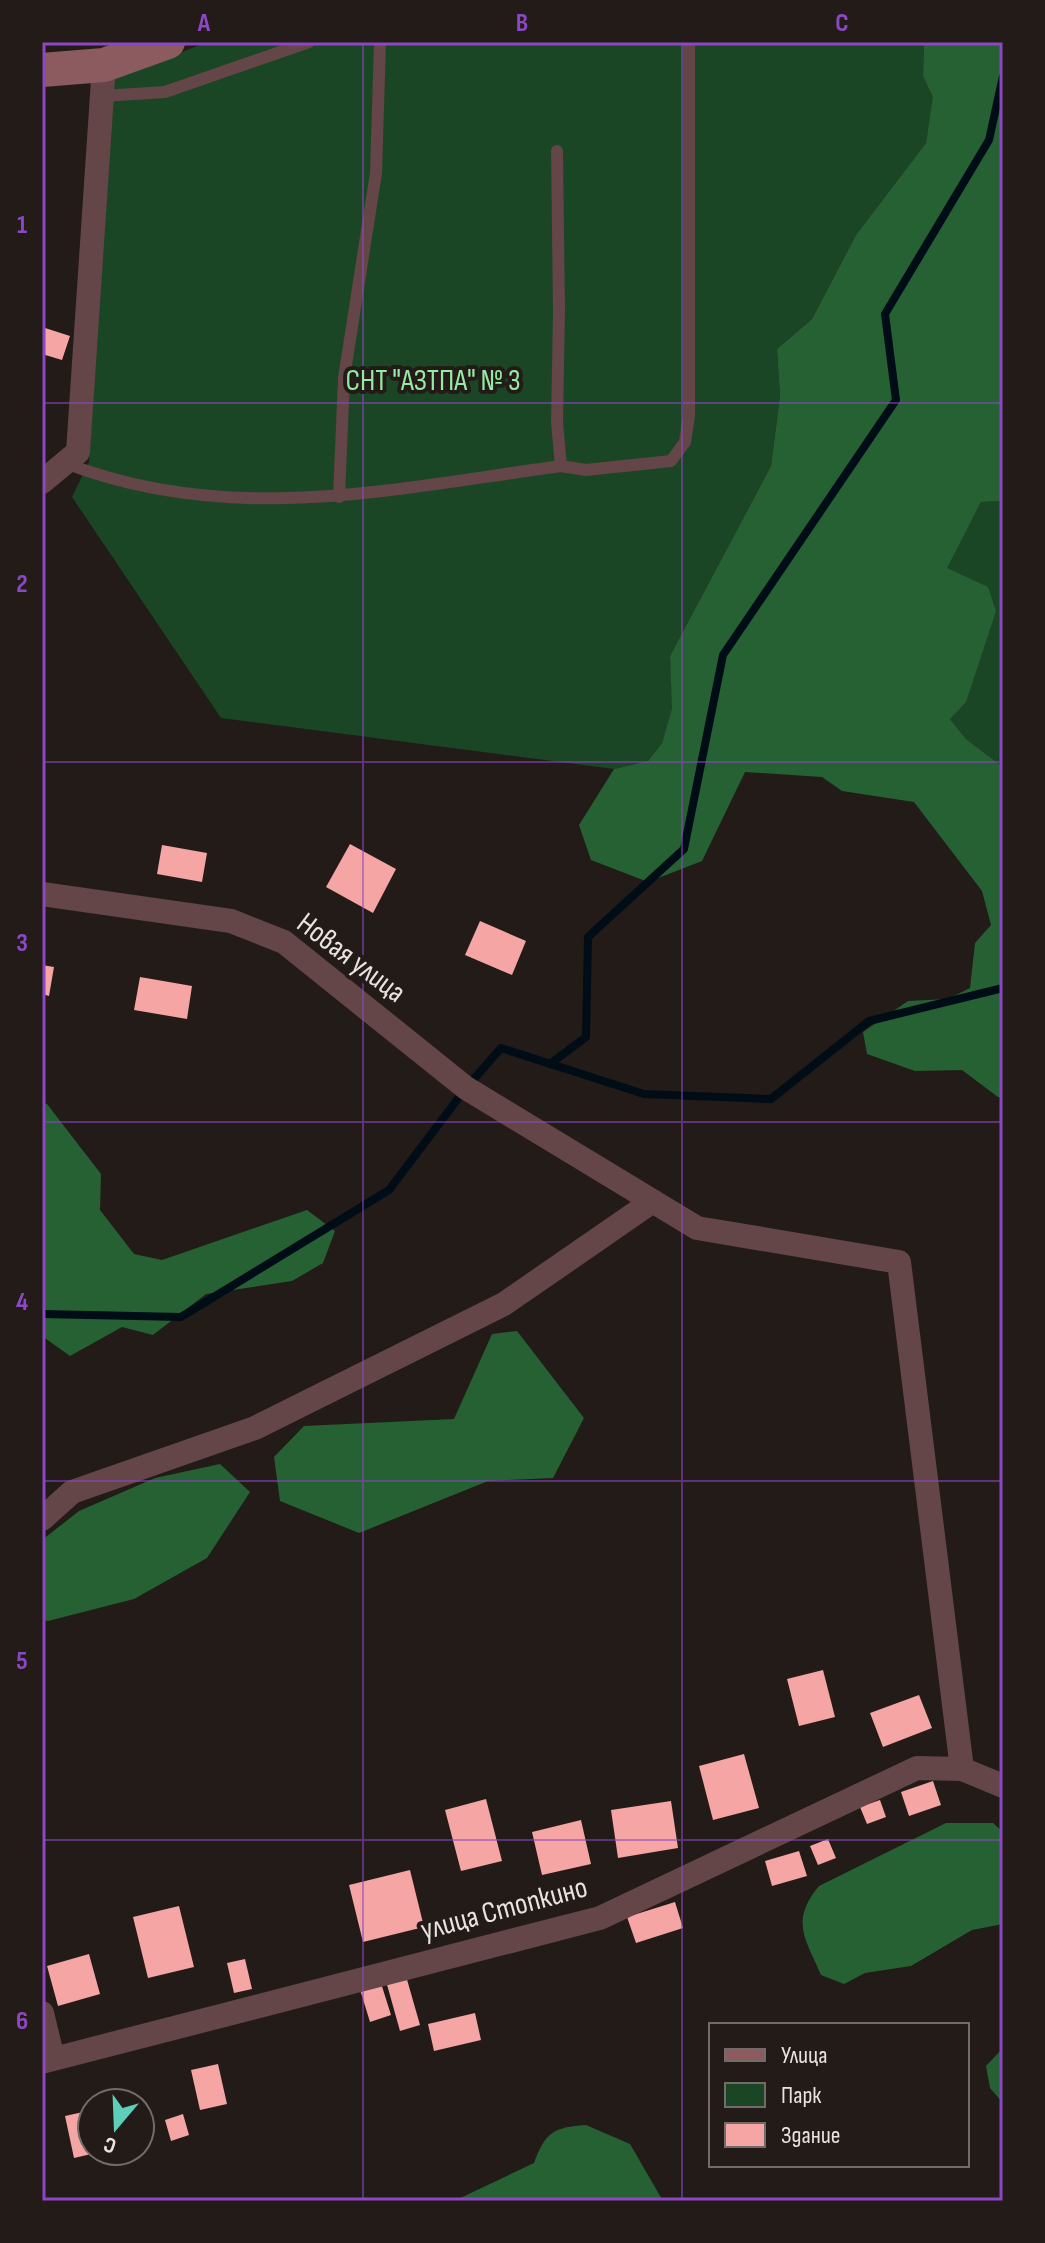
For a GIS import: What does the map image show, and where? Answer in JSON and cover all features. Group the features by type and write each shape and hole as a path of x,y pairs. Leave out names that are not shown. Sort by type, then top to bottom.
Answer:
{"main road":[{"path":"42,70 103,81 168,42"}],"street":[{"path":"42,482 78,452 103,81"},
{"name":"Новая улица","path":"42,894 231,921 284,942 466,1088 697,1228 899,1262 962,1769"},
{"path":"42,1519 72,1492 255,1428 504,1304 653,1201"},
{"name":"улица Стопкино","path":"48,2060 600,1918 917,1768 962,1769"},
{"path":"962,1769 1003,1786"},
{"path":"42,2013 48,2060"}],"lane":[{"path":"103,81 165,92 309,42"},
{"path":"339,497 344,378 376,173 380,42"},
{"path":"65,463 104,478 162,491 239,500 339,497 561,466 586,470 671,461 685,442 689,416 689,42"},
{"path":"557,151 557,422 561,466"}],"green space":[{"name":"СНТ \"АЗТПА\" № 3","path":"208,42 924,42 923,76 934,96 926,143 856,235 812,319 777,349 780,396 771,466 670,656 673,709 662,743 648,761 614,769 221,718 72,497 89,462 113,78"},
{"path":"924,42 1003,42 1003,501 981,502 947,568 988,587 996,611 966,702 950,719 966,739 1003,767 1003,1097 998,1097 962,1070 915,1071 867,1054 863,1032 908,1001 948,999 970,988 975,943 991,925 982,891 914,802 842,791 822,777 745,772 702,861 648,882 591,860 579,825 614,769 648,761 662,743 672,709 670,656 771,466 780,396 777,349 812,319 856,235 926,143 933,97 923,76"},
{"path":"1003,501 1003,767 966,739 950,719 946,568 981,502"},
{"path":"42,1103 47,1104 101,1174 100,1210 134,1254 162,1260 307,1210 335,1231 323,1263 292,1281 206,1294 153,1335 122,1327 70,1356 42,1336"},
{"path":"517,1331 584,1418 553,1478 488,1481 359,1533 280,1501 274,1457 304,1426 454,1419 492,1334"},
{"path":"220,1464 250,1492 207,1558 134,1599 42,1620 42,1540 79,1511 155,1478"},
{"path":"946,1823 993,1823 1003,1832 1003,1924 972,1930 911,1966 865,1973 844,1984 821,1975 803,1930 805,1909 819,1886"},
{"path":"1003,2043 1003,2103 990,2088 986,2066 1002,2049"},
{"path":"586,2125 630,2144 663,2201 454,2201 534,2163 547,2138 558,2130"}],"building":[{"path":"42,327 70,336 62,360 42,354"},
{"path":"350,844 396,869 373,913 326,887"},
{"path":"162,845 207,853 202,882 157,874"},
{"path":"480,921 526,941 512,975 465,955"},
{"path":"42,965 54,967 49,996 42,994"},
{"path":"140,977 192,986 187,1019 134,1010"},
{"path":"823,1670 835,1717 799,1726 787,1679"},
{"path":"919,1695 932,1728 883,1747 870,1713"},
{"path":"744,1754 759,1808 713,1820 699,1766"},
{"path":"933,1781 941,1805 909,1816 901,1792"},
{"path":"486,1799 502,1861 461,1871 445,1810"},
{"path":"880,1800 886,1817 867,1824 860,1807"},
{"path":"671,1801 678,1848 618,1858 611,1810"},
{"path":"581,1820 591,1864 542,1875 532,1832"},
{"path":"828,1839 836,1858 818,1865 810,1846"},
{"path":"799,1851 807,1876 772,1886 765,1861"},
{"path":"410,1870 424,1927 363,1942 349,1885"},
{"path":"675,1902 683,1928 636,1943 627,1917"},
{"path":"179,1906 194,1967 148,1978 133,1917"},
{"path":"89,1954 100,1994 58,2006 47,1966"},
{"path":"245,1959 252,1989 234,1993 227,1963"},
{"path":"406,1976 420,2025 400,2031 386,1981"},
{"path":"380,1980 391,2015 370,2022 359,1986"},
{"path":"475,2013 481,2040 434,2051 428,2024"},
{"path":"218,2064 227,2104 200,2110 191,2070"},
{"path":"76,2114 76,2158 74,2158 65,2116"},
{"path":"183,2114 189,2135 171,2141 165,2120"}],"waterway":[{"path":"550,1064 586,1037 588,937 684,849 723,655 896,400 885,314 989,140 1003,76"},
{"path":"42,1314 181,1317 389,1190 466,1088 501,1048 644,1094 771,1099 869,1021 1003,988"}]}
